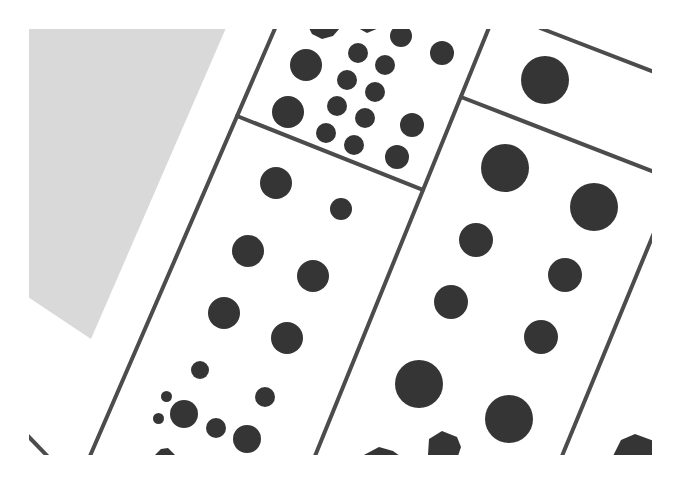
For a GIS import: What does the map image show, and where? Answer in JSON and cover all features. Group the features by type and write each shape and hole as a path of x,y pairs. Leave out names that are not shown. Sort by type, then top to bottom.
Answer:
{"lane":[{"path":"90,456 275,28"},
{"path":"315,456 489,28"},
{"path":"540,28 654,72"},
{"path":"461,97 654,172"},
{"path":"237,116 423,190"},
{"path":"562,456 654,233"},
{"path":"28,436 47,456"}],"shaded area":[{"path":"28,28 226,28 91,339 28,297"}],"building":[{"path":"397,25 405,25 412,32 412,40 405,47 397,47 390,40 390,32"},
{"path":"309,28 340,28 333,36 322,39 312,34"},
{"path":"358,28 379,28 367,33"},
{"path":"442,41 451,44 454,53 451,62 442,65 433,62 430,53 433,44"},
{"path":"358,43 365,46 368,53 365,60 358,63 351,60 348,53 351,46"},
{"path":"306,49 312,50 317,54 321,59 321,71 317,76 312,80 306,81 300,80 295,76 291,71 290,65 291,59 295,54 300,50"},
{"path":"385,55 392,58 395,65 392,72 385,75 378,72 375,65 378,58"},
{"path":"540,56 550,56 562,63 569,75 569,85 562,97 550,104 540,104 532,100 525,93 521,85 521,75 525,67 532,60"},
{"path":"347,70 354,73 357,80 354,87 347,90 340,87 337,80 340,73"},
{"path":"375,82 382,85 385,92 382,99 375,102 368,99 365,92 368,85"},
{"path":"288,96 294,97 299,101 303,106 303,118 299,123 294,127 288,128 282,127 277,123 273,118 272,112 273,106 277,101 282,97"},
{"path":"337,96 344,99 347,106 344,113 337,116 330,113 327,106 330,99"},
{"path":"365,108 372,111 375,118 372,125 365,128 358,125 355,118 358,111"},
{"path":"412,113 421,116 424,125 421,134 412,137 403,134 400,125 403,116"},
{"path":"326,123 333,126 336,133 333,140 326,143 319,140 316,133 319,126"},
{"path":"354,135 361,138 364,145 361,152 354,155 347,152 344,145 347,138"},
{"path":"500,144 510,144 522,151 529,163 529,173 522,185 510,192 500,192 492,188 485,181 481,173 481,163 485,155 492,148"},
{"path":"397,145 406,148 409,157 406,166 397,169 388,166 385,157 388,148"},
{"path":"276,167 282,168 287,172 291,177 291,189 287,194 282,198 276,199 270,198 265,194 261,189 260,183 261,177 265,172 270,168"},
{"path":"589,183 599,183 611,190 618,202 618,212 611,224 599,231 589,231 581,227 574,220 570,212 570,202 574,194 581,187"},
{"path":"341,198 349,201 352,209 349,217 341,220 333,217 330,209 333,201"},
{"path":"476,223 488,228 493,240 488,252 476,257 464,252 459,240 464,228"},
{"path":"248,235 254,236 259,240 263,245 263,257 259,262 254,266 248,267 242,266 237,262 233,257 232,251 233,245 237,240 242,236"},
{"path":"565,258 577,263 582,275 577,287 565,292 553,287 548,275 553,263"},
{"path":"313,260 319,261 324,265 328,270 328,282 324,287 319,291 313,292 307,291 302,287 298,282 297,276 298,270 302,265 307,261"},
{"path":"451,285 463,290 468,302 463,314 451,319 439,314 434,302 439,290"},
{"path":"224,297 230,298 235,302 239,307 239,319 235,324 230,328 224,329 218,328 213,324 209,319 208,313 209,307 213,302 218,298"},
{"path":"541,320 553,325 558,337 553,349 541,354 529,349 524,337 529,325"},
{"path":"287,322 293,323 298,327 302,332 302,344 298,349 293,353 287,354 281,353 276,349 272,344 271,338 272,332 276,327 281,323"},
{"path":"414,360 424,360 436,367 443,379 443,389 436,401 424,408 414,408 406,404 399,397 395,389 395,379 399,371 406,364"},
{"path":"196,361 204,361 209,366 207,377 196,379 191,374 191,366"},
{"path":"261,387 269,387 275,393 275,401 269,407 261,407 255,401 255,393"},
{"path":"164,391 168,391 171,396 170,400 164,401 161,398 161,394"},
{"path":"504,395 514,395 526,402 533,414 533,424 526,436 514,443 504,443 496,439 489,432 485,424 485,414 489,406 496,399"},
{"path":"184,400 194,404 198,414 194,424 184,428 174,424 170,414 174,404"},
{"path":"156,413 160,413 163,418 162,422 156,423 153,420 153,416"},
{"path":"216,418 223,421 226,428 223,435 216,438 209,435 206,428 209,421"},
{"path":"247,425 257,429 261,439 257,449 247,453 237,449 233,439 237,429"},
{"path":"442,431 457,437 461,447 458,456 428,455 429,439"},
{"path":"635,434 654,441 654,456 613,456 621,440"},
{"path":"379,447 393,451 400,456 362,456"},
{"path":"168,448 176,456 154,456 161,449"}]}
